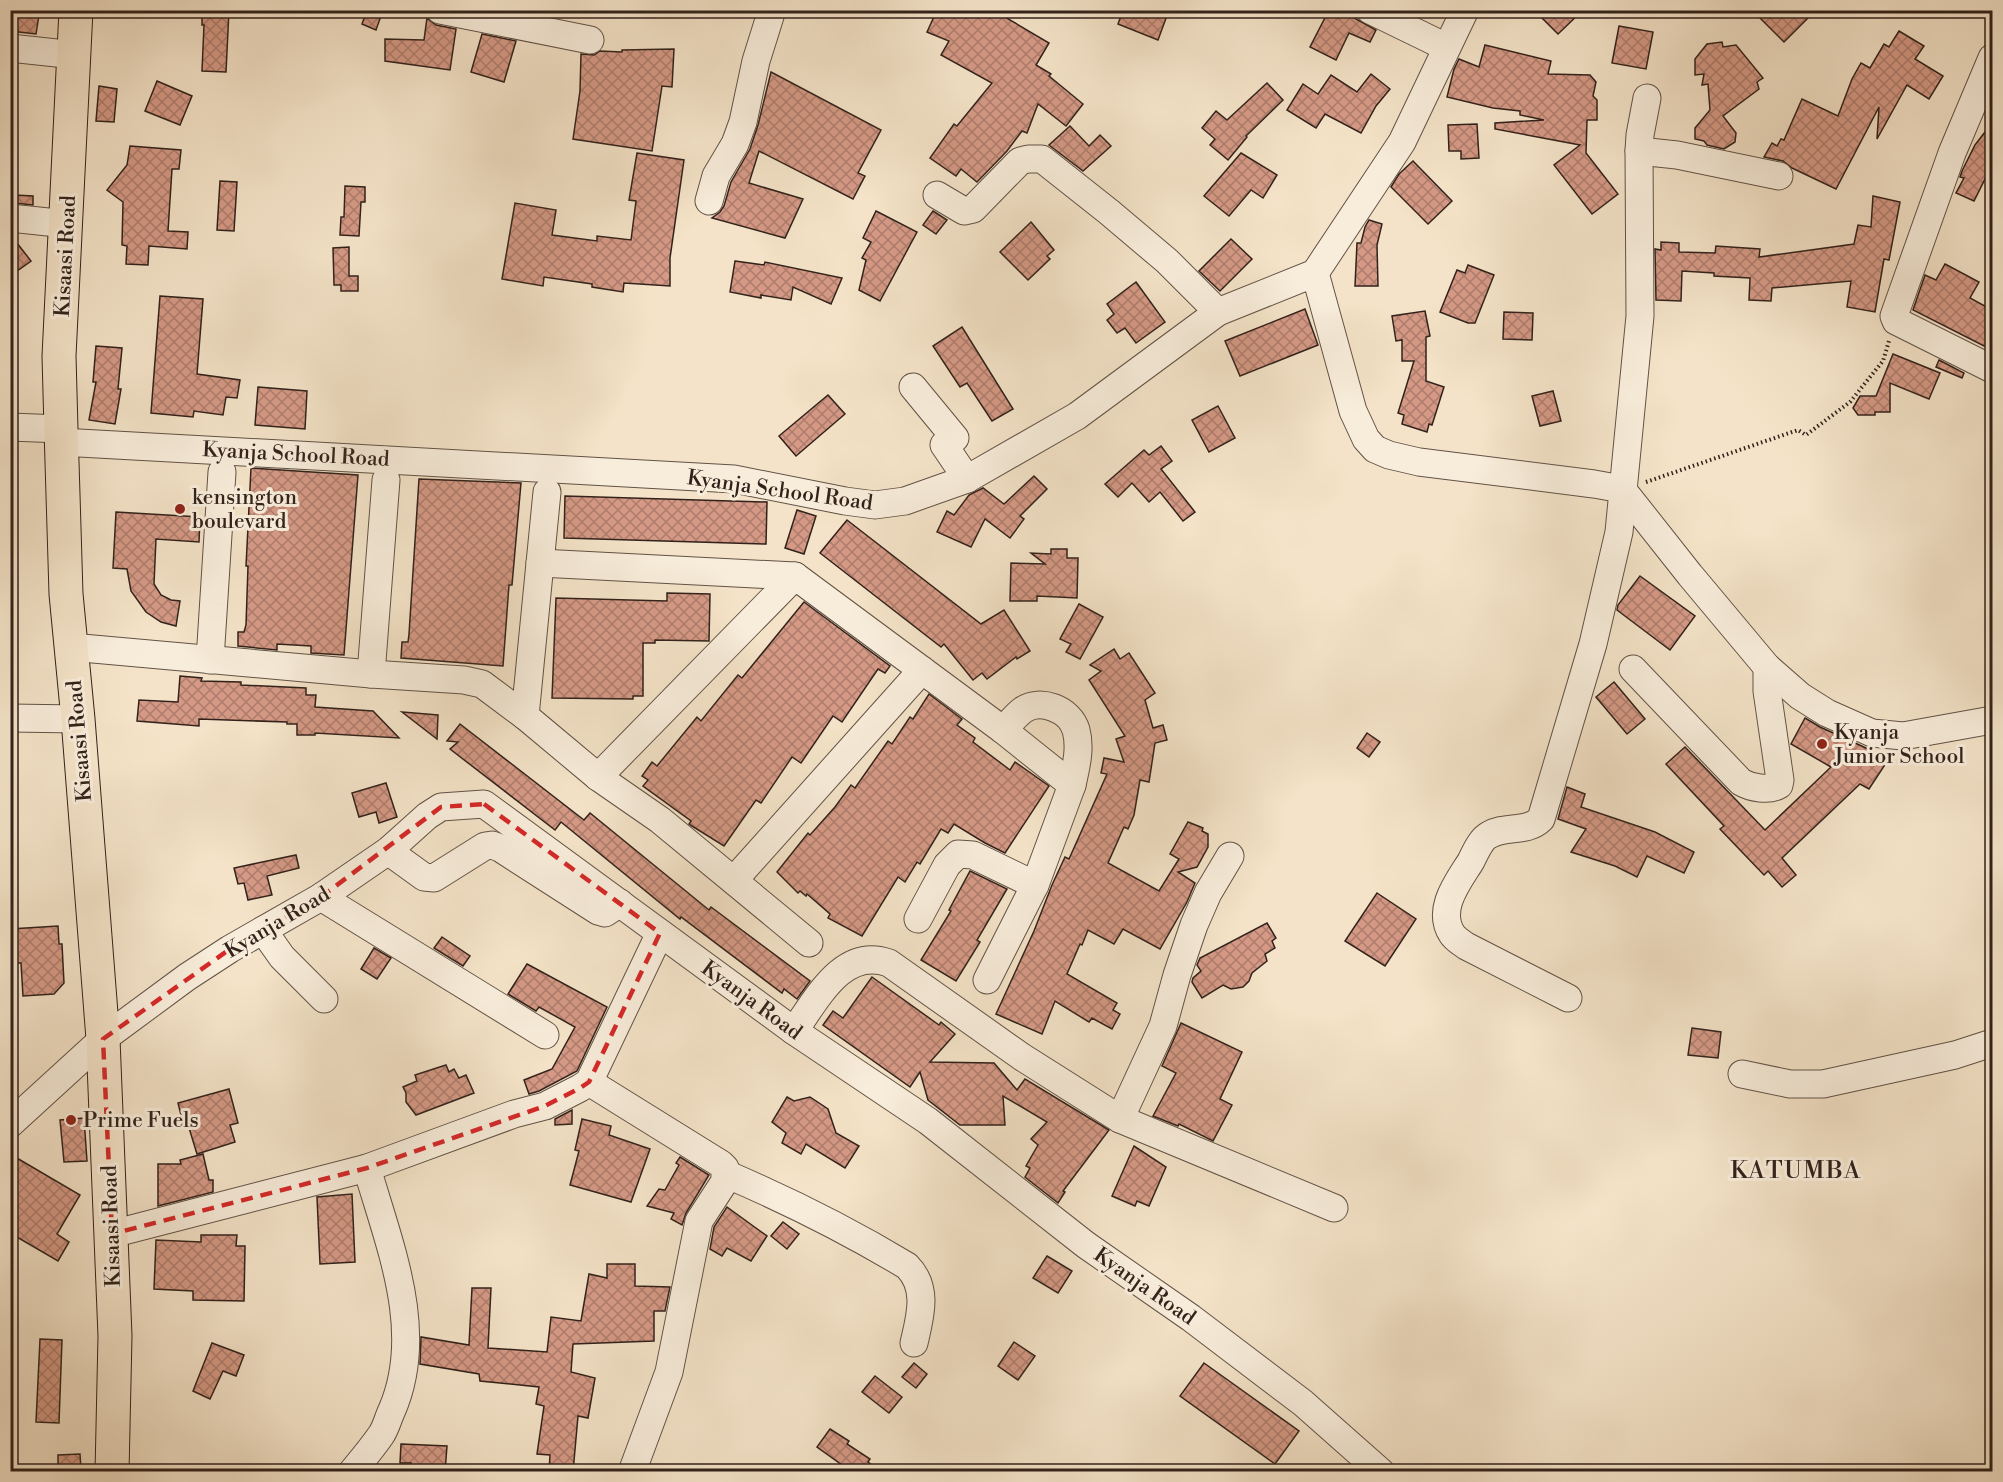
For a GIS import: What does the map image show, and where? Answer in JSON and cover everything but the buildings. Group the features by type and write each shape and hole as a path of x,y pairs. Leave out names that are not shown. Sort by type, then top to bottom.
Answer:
{"main road":[{"name":"Kisaasi Road","path":"76,10 59,356 66,594 78,719 102,1039 112,1234 115,1336 112,1472"}],"street":[{"path":"440,10 590,40"},
{"path":"709,201 716,176 735,144 743,122 756,61 772,10"},
{"path":"1370,10 1446,47"},
{"path":"1465,10 1402,142 1315,273 1353,411 1366,439 1375,449 1419,462 1622,489 1767,667 1800,696 1827,713 1872,733 1903,736 1992,720"},
{"path":"10,48 75,55"},
{"path":"1992,58 1952,153 1894,311 1896,321 1992,369"},
{"path":"1568,998 1466,946 1452,934 1446,917 1448,901 1456,884 1486,836 1495,832 1528,828 1541,819 1593,644 1619,532 1640,316 1639,151 1647,98"},
{"path":"1639,151 1677,155 1779,176"},
{"path":"937,195 964,211 974,209 1020,161 1042,159 1167,261 1218,312"},
{"path":"10,218 67,224"},
{"name":"Kyanja School Road","path":"10,427 61,435 734,479 875,505 905,501 967,479 1077,416 1218,312 1315,273"},
{"path":"913,387 955,438 944,445 967,479"},
{"path":"210,660 222,472"},
{"path":"371,674 386,480"},
{"path":"525,716 547,492"},
{"path":"540,563 795,576 1003,730 1072,785"},
{"path":"598,777 795,576"},
{"path":"71,647 371,674 464,680 482,684 525,716 598,777 660,820 809,943"},
{"path":"1633,669 1741,782 1747,786 1773,788 1779,785 1780,780 1767,691 1767,667"},
{"path":"734,880 922,670"},
{"path":"987,980 1035,885 1072,785 1079,751 1076,728 1065,714 1052,707 1037,704 1023,710 1003,730"},
{"path":"10,718 78,719"},
{"name":"Kyanja Road","path":"13,1119 102,1039 187,977 230,949 321,897 388,851 427,816 441,807 484,804 794,1030 928,1121 1086,1245 1200,1325 1304,1403 1381,1472"},
{"path":"388,851 424,877 434,878 485,846 492,845 598,911 605,913 620,903"},
{"path":"918,919 947,865 958,854 973,855 1035,885"},
{"path":"1120,1119 1163,1026 1194,925 1208,893 1230,856"},
{"path":"321,897 545,1035"},
{"path":"263,930 282,957 324,999"},
{"path":"112,1234 367,1168 514,1114 545,1106 580,1088 589,1082 660,933"},
{"path":"794,1030 835,975 862,959 880,959 889,963 1022,1058 1120,1119 1334,1208"},
{"path":"1742,1074 1790,1084 1823,1084 1955,1054 1992,1043"},
{"path":"589,1082 721,1164 726,1174 725,1181 699,1221 669,1372 632,1472"},
{"path":"352,1472 382,1434 397,1397 404,1364 406,1325 400,1284 367,1168"},
{"path":"726,1174 795,1204 907,1266 921,1294 922,1310 914,1343"}],"path":[{"path":"1622,489 1798,430 1806,435 1850,402 1883,361 1896,321"}],"highlighted area":[{"path":"484,804 660,933 589,1082 580,1088 545,1106 367,1168 112,1234 103,1039 230,949 321,897 441,807"}],"place":[{"name":"kensington boulevard","path":"180,509"},
{"name":"Kyanja Junior School","path":"1822,744"},
{"name":"Prime Fuels","path":"71,1120"}],"district":[{"name":"KATUMBA","path":"1796,1170"}]}
